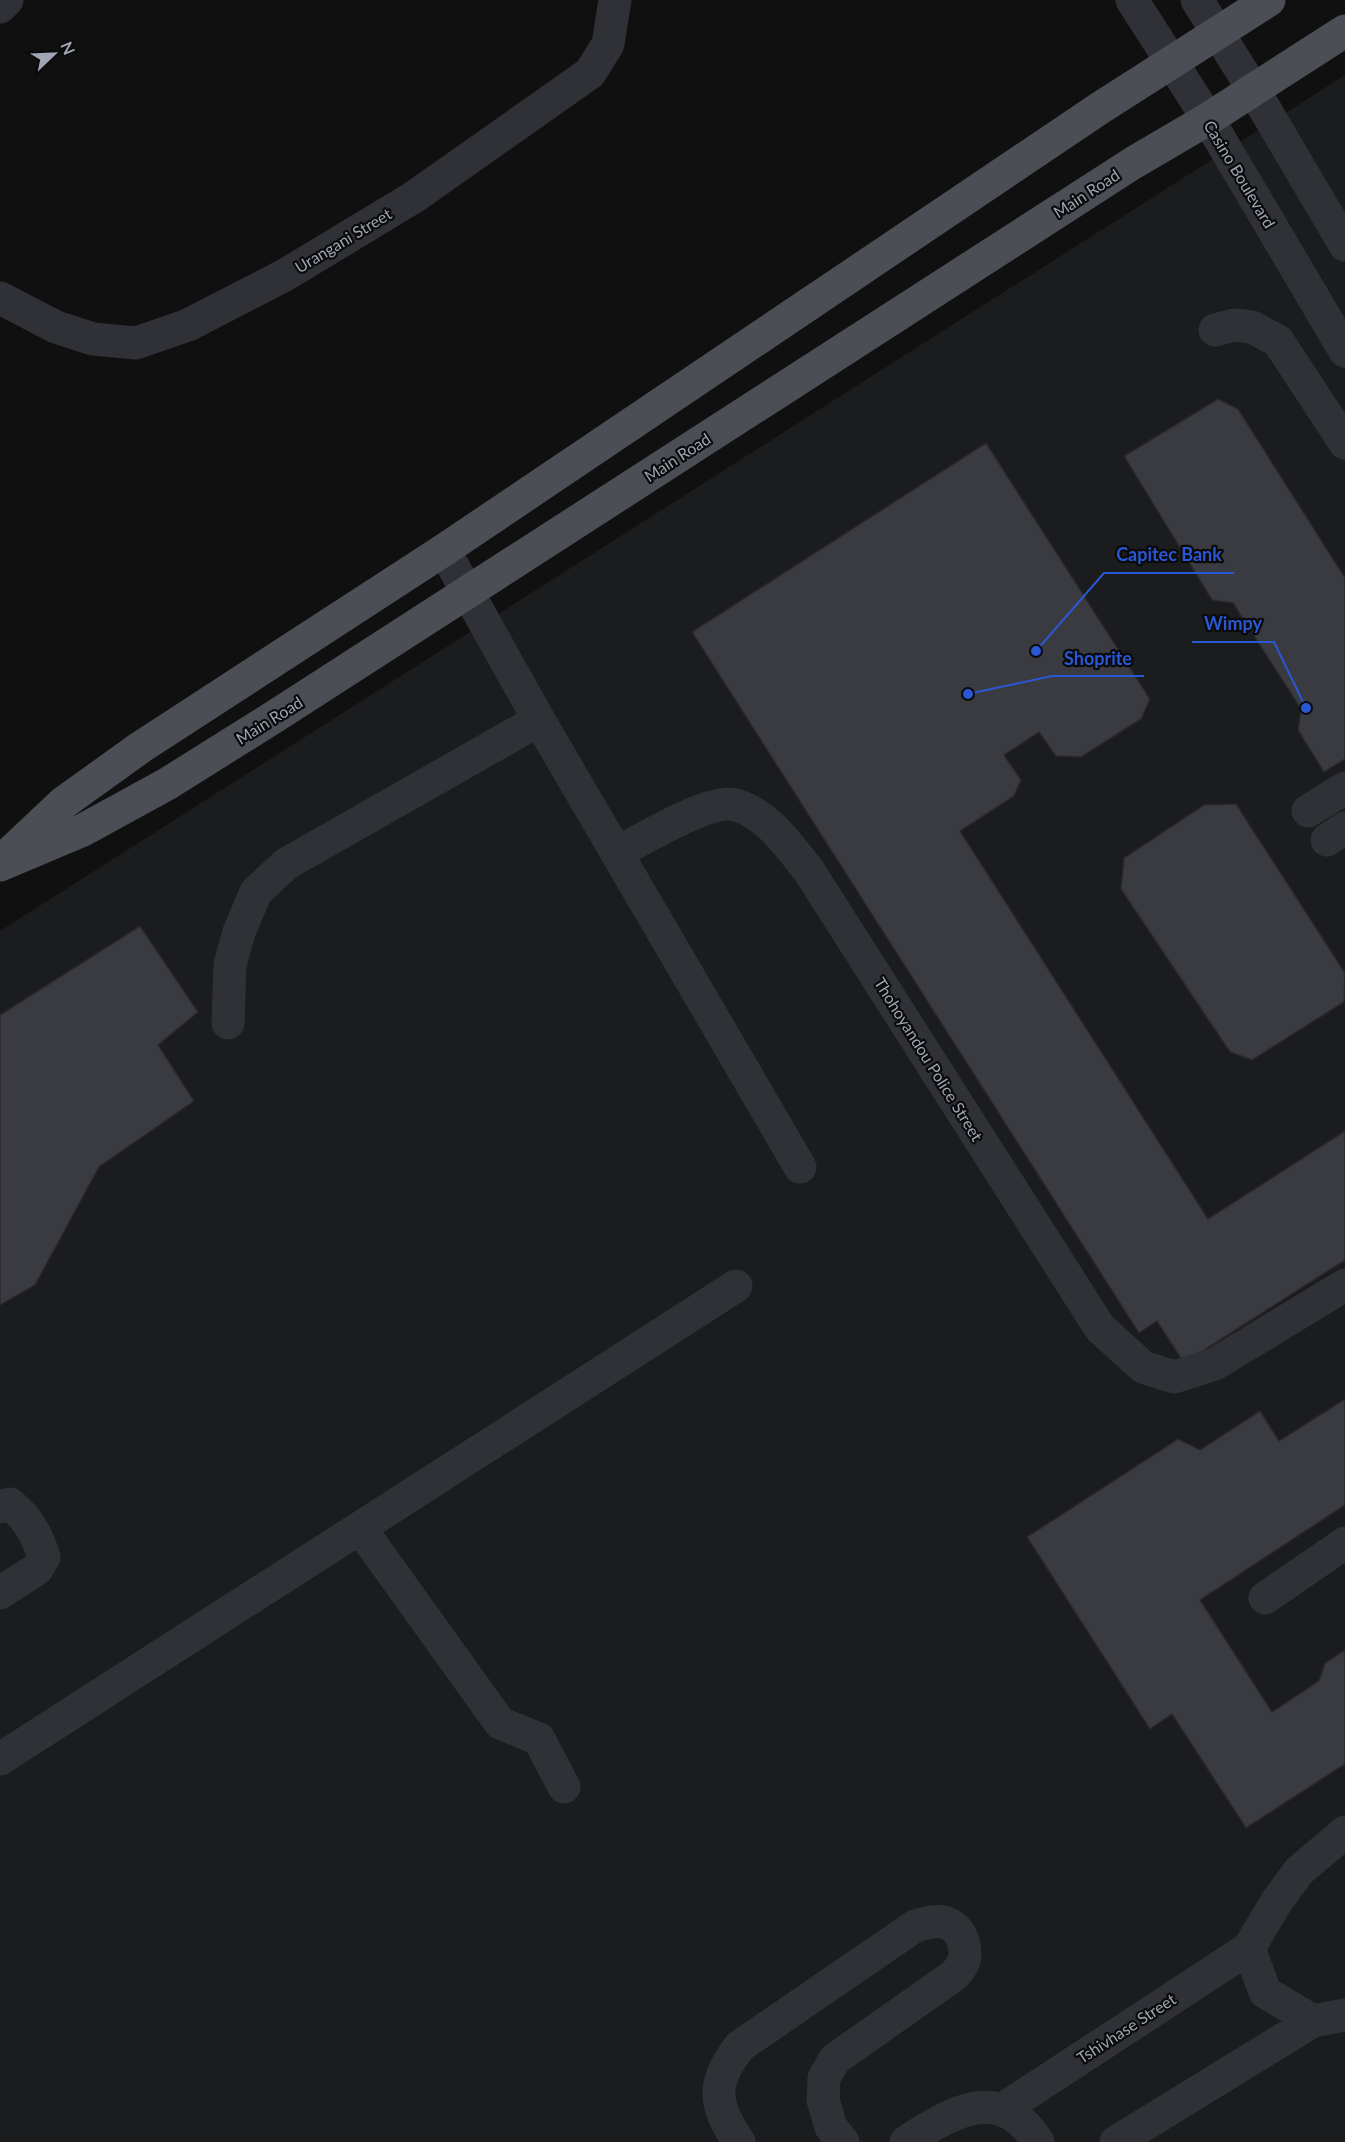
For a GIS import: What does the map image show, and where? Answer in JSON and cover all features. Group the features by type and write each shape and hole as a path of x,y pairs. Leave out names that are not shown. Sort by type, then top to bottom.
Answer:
{"main road":[{"name":"Main Road","path":"0,863 63,802 141,747 444,550 1172,61 1269,0"},
{"name":"Main Road","path":"0,863 83,830 167,784 1133,163 1208,119 1345,31"}],"street":[{"path":"0,7 7,0"},
{"name":"Urangani Street","path":"0,298 56,327 93,339 136,343 188,325 285,275 414,197 590,73 608,44 615,0"},
{"name":"Casino Boulevard","path":"1132,0 1208,119 1345,351"},
{"path":"1197,0 1253,89 1345,245"},
{"path":"1215,330 1234,325 1252,327 1278,341 1345,443"},
{"path":"444,550 539,720 800,1167"},
{"path":"228,1023 230,964 239,932 256,892 286,864 539,720"},
{"path":"1308,811 1345,788"},
{"name":"Thohoyandou Police Street","path":"617,853 700,810 733,804 757,815 782,837 809,870 1100,1329 1143,1367 1174,1377 1215,1364 1342,1294"},
{"path":"0,1759 736,1286"},
{"path":"0,1507 10,1504 22,1513 40,1543 44,1557 37,1569 0,1593"},
{"path":"360,1528 500,1724 539,1739 564,1787"},
{"path":"1265,1598 1345,1543"},
{"name":"Tshivhase Street","path":"1003,2109 1249,1948 1277,1901 1299,1871 1345,1832"},
{"path":"738,2142 722,2115 718,2090 726,2064 740,2046 915,1926 945,1922 957,1930 966,1947 963,1964 953,1976 835,2059 824,2078 823,2100 831,2127 843,2142"},
{"path":"1249,1948 1265,1992 1313,2021"},
{"path":"1116,2142 1313,2021 1345,2015"},
{"path":"906,2142 937,2122 973,2107 1003,2109 1029,2128 1038,2142"}],"shaded area":[{"path":"1345,75 1345,2142 0,2142 0,931"}],"building":[{"path":"1218,399 1238,409 1345,578 1345,759 1324,772 1298,730 1301,709 1233,603 1212,600 1124,456"},
{"path":"986,443 1150,699 1141,719 1081,757 1056,756 1039,732 1004,755 1021,780 1014,796 960,831 1208,1219 1345,1131 1345,1260 1184,1363 1157,1321 1139,1333 692,632"},
{"path":"1236,804 1345,973 1344,1002 1252,1060 1230,1052 1121,889 1124,858 1204,805"},
{"path":"140,926 198,1012 158,1045 194,1101 99,1167 35,1285 0,1305 0,1015"},
{"path":"1345,1399 1345,1505 1200,1600 1272,1712 1319,1681 1325,1663 1345,1650 1345,1764 1246,1828 1172,1714 1150,1729 1027,1537 1178,1439 1200,1450 1260,1411 1279,1441"}],"place":[{"name":"Capitec Bank","path":"1036,651"},
{"name":"Shoprite","path":"968,694"},
{"name":"Wimpy","path":"1306,708"}]}
